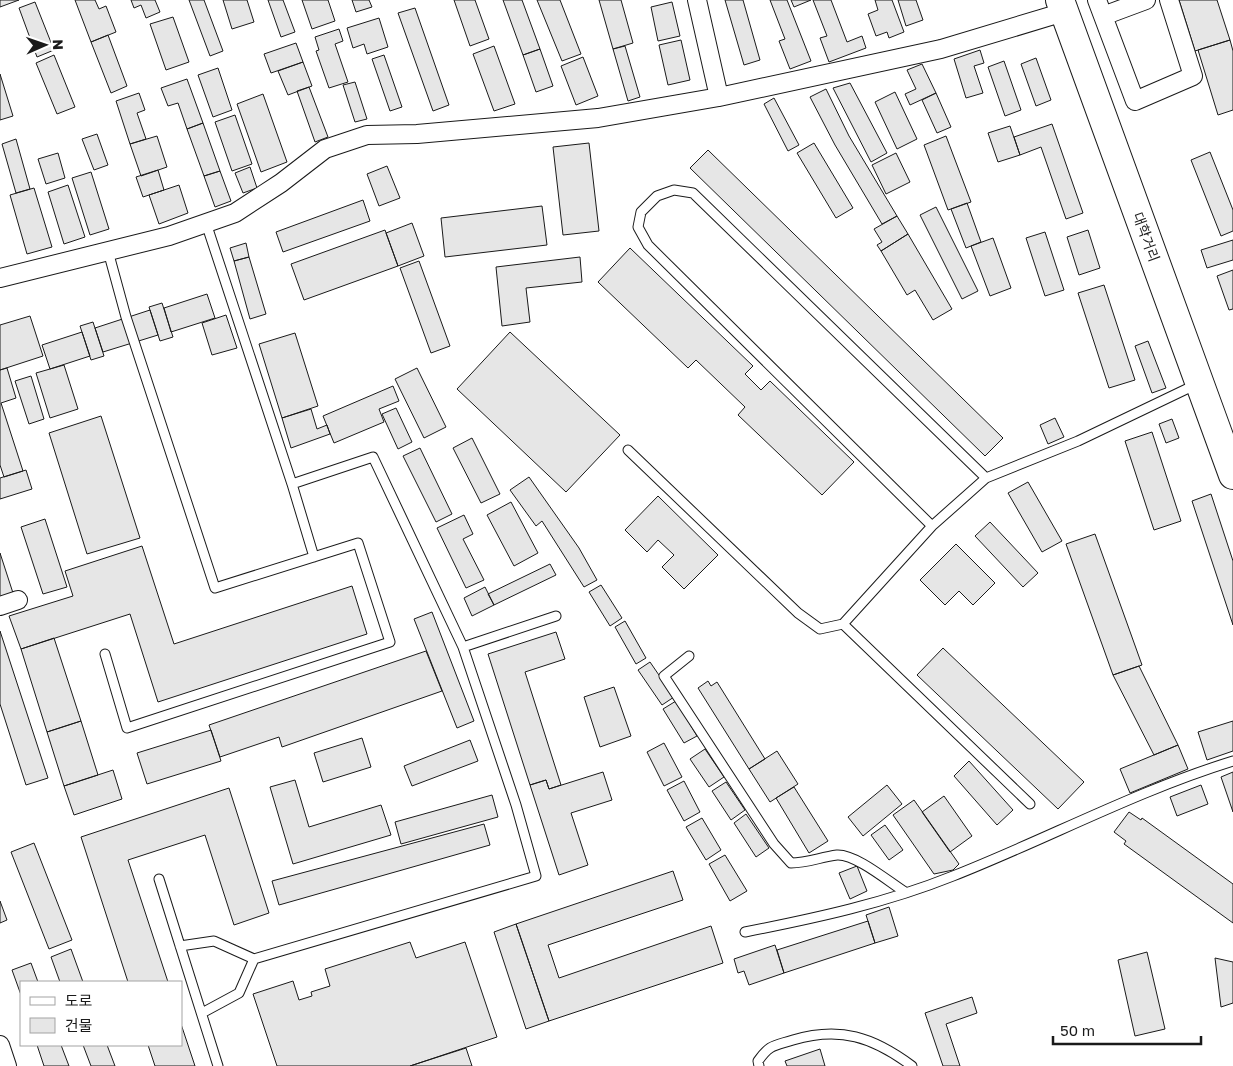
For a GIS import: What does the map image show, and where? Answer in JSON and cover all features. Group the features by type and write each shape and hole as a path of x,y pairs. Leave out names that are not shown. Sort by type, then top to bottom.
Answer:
{"main road":[{"name":"대학거리","path":"1062,6 1233,475"}],"street":[{"path":"697,0 719,98"},
{"path":"1146,0 1100,8 1135,101 1193,76 1169,0"},
{"path":"0,276 169,236 235,213 281,183 325,149 367,135 417,134 598,118 719,98 940,49 1062,6"},
{"path":"0,606 18,600"},
{"path":"0,1045 8,1066"}],"lane":[{"path":"932,526 648,245 638,227 641,212 657,196 674,190 693,193 986,478"},
{"path":"206,223 292,484 314,557"},
{"path":"105,654 128,728 390,642 358,543 215,588 126,318 108,251"},
{"path":"628,450 798,613 820,629 843,624 932,526 986,478 1078,441 1200,383"},
{"path":"180,946 214,941 254,959 536,876 516,805 463,647 374,456 292,484"},
{"path":"463,647 556,616"},
{"path":"843,624 1030,804"},
{"path":"689,656 664,676 774,844 791,863 806,863 839,855 857,860 905,892"},
{"path":"745,932 850,910 953,876 1123,802 1233,761"},
{"path":"159,879 218,1066"},
{"path":"202,1013 239,993 254,959"},
{"path":"759,1066 758,1061 767,1048 817,1033 842,1033 867,1040 912,1066"}],"building":[{"path":"0,0 19,0 0,7"},
{"path":"75,0 95,0 99,9 106,6 116,32 91,42"},
{"path":"131,0 155,0 160,12 146,18 141,5 134,8"},
{"path":"189,0 204,0 223,51 210,56"},
{"path":"223,0 247,0 254,22 232,29"},
{"path":"268,0 283,0 295,32 281,37"},
{"path":"302,0 328,0 335,21 312,29"},
{"path":"352,0 369,0 372,7 356,12"},
{"path":"454,0 475,0 489,39 470,46"},
{"path":"503,0 522,0 540,49 523,55"},
{"path":"537,0 560,0 581,54 562,61"},
{"path":"599,0 621,0 633,43 613,49"},
{"path":"725,0 743,0 760,60 744,65"},
{"path":"770,0 787,0 811,61 790,69 779,41 785,39"},
{"path":"791,0 811,0 794,7"},
{"path":"813,0 831,0 847,42 862,36 866,48 829,62 820,38 827,36"},
{"path":"875,0 892,0 904,32 889,38 887,32 876,36 868,14 878,10"},
{"path":"898,0 916,0 923,20 906,26"},
{"path":"1179,0 1217,0 1230,40 1195,51"},
{"path":"35,2 54,50 37,57 19,8"},
{"path":"672,2 680,36 658,41 651,7"},
{"path":"415,8 449,105 433,111 398,13"},
{"path":"173,17 189,62 166,70 150,24"},
{"path":"379,18 388,47 367,54 364,44 353,48 347,28"},
{"path":"339,29 343,41 335,44 348,82 329,88 316,51 319,50 315,37"},
{"path":"108,35 127,86 111,93 91,42"},
{"path":"681,40 690,80 668,85 659,45"},
{"path":"1230,40 1233,51 1233,110 1218,115 1198,50"},
{"path":"296,43 303,62 271,73 264,54"},
{"path":"494,46 515,104 494,111 473,54"},
{"path":"625,46 640,97 628,101 613,49"},
{"path":"540,49 553,86 536,92 523,55"},
{"path":"980,50 984,63 974,66 983,93 966,98 954,59"},
{"path":"54,55 75,107 57,114 36,63"},
{"path":"384,55 402,107 390,111 372,59"},
{"path":"583,57 598,96 576,105 561,66"},
{"path":"1036,58 1051,100 1036,106 1021,64"},
{"path":"1004,61 1021,110 1005,116 988,67"},
{"path":"303,62 312,86 288,95 278,71"},
{"path":"922,64 936,93 910,105 905,94 916,89 907,70"},
{"path":"218,68 232,110 213,117 198,75"},
{"path":"0,74 13,116 0,120"},
{"path":"187,79 203,123 187,129 178,103 168,106 161,88"},
{"path":"355,82 367,119 355,122 343,85"},
{"path":"850,83 887,153 871,162 833,88"},
{"path":"309,87 328,137 315,142 297,91"},
{"path":"826,89 849,136 897,216 882,224 835,145 810,97"},
{"path":"895,92 917,139 897,149 875,102"},
{"path":"139,93 145,110 137,113 146,139 130,144 116,101"},
{"path":"936,93 951,127 937,133 922,100"},
{"path":"263,94 287,162 261,172 237,104"},
{"path":"774,98 799,145 788,151 764,104"},
{"path":"235,115 252,164 232,171 215,122"},
{"path":"203,123 220,171 204,176 187,129"},
{"path":"1052,124 1083,213 1066,219 1041,147 1020,155 1014,137"},
{"path":"1010,126 1020,155 998,162 988,133"},
{"path":"97,134 108,165 94,170 82,139"},
{"path":"157,136 167,167 141,176 130,144"},
{"path":"946,136 971,202 948,210 924,145"},
{"path":"16,139 30,189 16,193 2,144"},
{"path":"589,143 599,231 563,235 553,147"},
{"path":"814,143 853,208 836,218 797,153"},
{"path":"708,150 1003,438 985,456 690,168"},
{"path":"1210,152 1233,210 1233,231 1221,236 1191,160"},
{"path":"58,153 65,178 46,184 38,159"},
{"path":"896,153 910,182 886,194 872,165"},
{"path":"387,166 400,198 379,206 367,174"},
{"path":"250,167 257,188 243,193 235,173"},
{"path":"158,170 164,190 143,197 136,177"},
{"path":"220,171 231,201 215,207 204,176"},
{"path":"91,172 109,229 90,235 72,178"},
{"path":"68,185 85,237 64,244 48,192"},
{"path":"179,185 188,213 159,224 149,195"},
{"path":"34,188 52,247 27,254 10,195"},
{"path":"363,200 370,221 283,252 276,232"},
{"path":"967,203 981,242 966,248 951,209"},
{"path":"542,206 547,245 445,257 441,218"},
{"path":"936,207 978,291 962,299 920,215"},
{"path":"897,216 908,234 881,251 877,245 882,242 874,229"},
{"path":"412,223 424,256 398,266 386,233"},
{"path":"385,230 398,266 304,300 291,264"},
{"path":"1088,230 1100,268 1079,275 1067,237"},
{"path":"1045,232 1064,290 1045,296 1026,238"},
{"path":"908,234 952,309 933,320 915,290 907,295 881,251"},
{"path":"993,238 1011,288 990,296 971,246"},
{"path":"1233,240 1233,260 1207,268 1201,250"},
{"path":"246,243 249,257 234,261 230,248"},
{"path":"630,248 753,366 745,374 761,390 770,381 854,462 822,495 738,415 745,407 696,360 688,368 598,282"},
{"path":"249,257 266,314 250,319 234,261"},
{"path":"580,257 582,282 526,288 530,322 502,326 496,267"},
{"path":"419,261 450,346 431,353 400,268"},
{"path":"1233,270 1233,309 1229,310 1217,276"},
{"path":"1104,285 1135,380 1109,388 1078,293"},
{"path":"207,294 215,318 171,332 164,308"},
{"path":"162,303 173,337 160,341 149,307"},
{"path":"150,310 158,335 103,352 95,328"},
{"path":"226,315 237,348 212,355 202,323"},
{"path":"30,316 43,356 0,370 0,325"},
{"path":"93,322 104,356 91,360 80,326"},
{"path":"82,332 90,356 50,369 42,345"},
{"path":"510,332 620,435 566,492 457,389"},
{"path":"295,333 318,406 282,418 259,344"},
{"path":"1148,341 1166,388 1152,393 1135,346"},
{"path":"64,365 78,409 50,418 36,373"},
{"path":"7,368 16,398 1,403 23,471 4,477 0,465 0,370"},
{"path":"417,368 446,427 424,438 395,379"},
{"path":"31,376 44,419 29,424 15,381"},
{"path":"393,386 399,401 379,409 384,422 334,443 323,416"},
{"path":"396,408 412,442 398,449 382,414"},
{"path":"311,409 317,429 327,425 330,434 291,448 282,418"},
{"path":"101,416 140,538 87,554 49,433"},
{"path":"1055,418 1064,437 1048,444 1040,425"},
{"path":"1172,419 1179,438 1166,443 1159,424"},
{"path":"1152,432 1181,521 1154,530 1125,441"},
{"path":"472,438 500,494 481,503 453,448"},
{"path":"420,448 452,514 436,522 403,456"},
{"path":"26,470 32,489 0,499 0,478"},
{"path":"529,477 579,548 597,580 584,587 542,521 536,526 510,490"},
{"path":"1028,482 1062,541 1042,552 1008,493"},
{"path":"1211,494 1233,561 1233,625 1192,501"},
{"path":"658,496 718,555 684,589 662,567 674,555 658,540 647,552 625,530"},
{"path":"511,502 538,553 514,566 487,515"},
{"path":"464,515 473,534 463,539 484,580 466,588 437,528"},
{"path":"45,519 67,587 43,594 21,527"},
{"path":"990,522 1038,573 1023,587 975,536"},
{"path":"1095,534 1142,665 1113,675 1066,544"},
{"path":"956,544 995,583 973,605 959,591 945,605 920,580"},
{"path":"142,546 174,644 352,586 367,634 158,702 130,614 21,649 9,616 73,596 65,571"},
{"path":"0,553 13,593 0,597"},
{"path":"550,564 556,575 494,605 488,594"},
{"path":"601,585 622,618 610,626 589,592"},
{"path":"485,587 494,605 472,616 464,598"},
{"path":"432,612 474,721 457,728 414,619"},
{"path":"625,621 646,658 636,664 615,627"},
{"path":"0,631 48,778 26,785 0,704"},
{"path":"556,632 565,659 525,672 561,785 549,789 546,780 530,785 488,654"},
{"path":"54,638 81,721 47,732 21,649"},
{"path":"943,648 1084,782 1058,809 917,675"},
{"path":"426,651 442,691 282,747 279,737 220,757 209,725"},
{"path":"650,662 674,697 662,705 638,670"},
{"path":"1139,666 1178,745 1154,755 1113,675"},
{"path":"708,681 711,686 717,682 765,759 749,769 698,688"},
{"path":"614,687 631,736 600,747 584,697"},
{"path":"676,701 697,736 684,743 663,709"},
{"path":"81,721 98,775 64,786 47,732"},
{"path":"1233,721 1233,751 1207,760 1198,732"},
{"path":"211,730 221,761 147,784 137,753"},
{"path":"362,738 371,767 323,782 314,753"},
{"path":"470,740 478,761 412,786 404,766"},
{"path":"664,743 682,777 664,786 647,752"},
{"path":"1178,745 1188,769 1130,793 1120,769"},
{"path":"705,749 724,777 709,787 690,759"},
{"path":"777,751 798,784 770,802 749,769"},
{"path":"969,761 1013,810 997,825 954,776"},
{"path":"113,770 122,799 74,815 64,786"},
{"path":"603,772 612,800 571,813 588,865 559,875 530,785 546,780 549,789"},
{"path":"1233,772 1233,812 1221,777"},
{"path":"295,780 309,827 381,805 391,835 293,864 270,787"},
{"path":"684,781 700,812 684,821 667,790"},
{"path":"726,782 745,810 731,820 712,791"},
{"path":"887,785 902,804 863,836 848,817"},
{"path":"1201,785 1208,804 1177,816 1170,797"},
{"path":"794,787 828,841 809,853 776,798"},
{"path":"229,788 269,913 234,925 205,835 128,860 168,981 128,981 81,837"},
{"path":"492,795 498,817 401,844 395,822"},
{"path":"944,796 972,836 950,852 922,812"},
{"path":"914,800 959,864 953,870 934,874 893,815"},
{"path":"1129,812 1141,820 1142,818 1233,884 1233,923 1124,844 1126,841 1114,832"},
{"path":"746,814 769,848 756,857 734,823"},
{"path":"702,818 721,850 706,860 686,827"},
{"path":"484,824 490,845 279,905 272,881"},
{"path":"885,825 903,850 889,860 871,835"},
{"path":"34,843 72,940 49,949 11,852"},
{"path":"725,855 747,891 730,901 709,864"},
{"path":"857,866 867,891 850,899 839,873"},
{"path":"673,871 683,900 548,945 559,978 711,926 723,963 549,1021 516,924"},
{"path":"0,901 7,920 0,923"},
{"path":"889,907 898,936 875,943 866,915"},
{"path":"868,921 875,943 784,973 777,950"},
{"path":"516,924 549,1021 526,1029 494,932"},
{"path":"410,942 416,958 465,942 497,1037 410,1066 277,1066 253,994 293,981 299,1000 312,996 311,992 330,986 325,969"},
{"path":"775,945 784,973 749,985 744,971 738,973 734,959"},
{"path":"71,949 83,981 60,981 51,957"},
{"path":"1147,952 1165,1029 1135,1036 1118,960"},
{"path":"1215,958 1233,962 1233,1003 1221,1007"},
{"path":"31,963 38,981 20,981 20,992 12,970"},
{"path":"972,997 977,1013 946,1024 960,1066 943,1066 925,1013"},
{"path":"182,1027 195,1066 155,1066 148,1046 182,1046"},
{"path":"37,1046 61,1046 69,1066 44,1066"},
{"path":"83,1046 107,1046 115,1066 91,1066"},
{"path":"466,1048 472,1066 410,1066"},
{"path":"820,1049 825,1066 787,1066 785,1061"}]}
